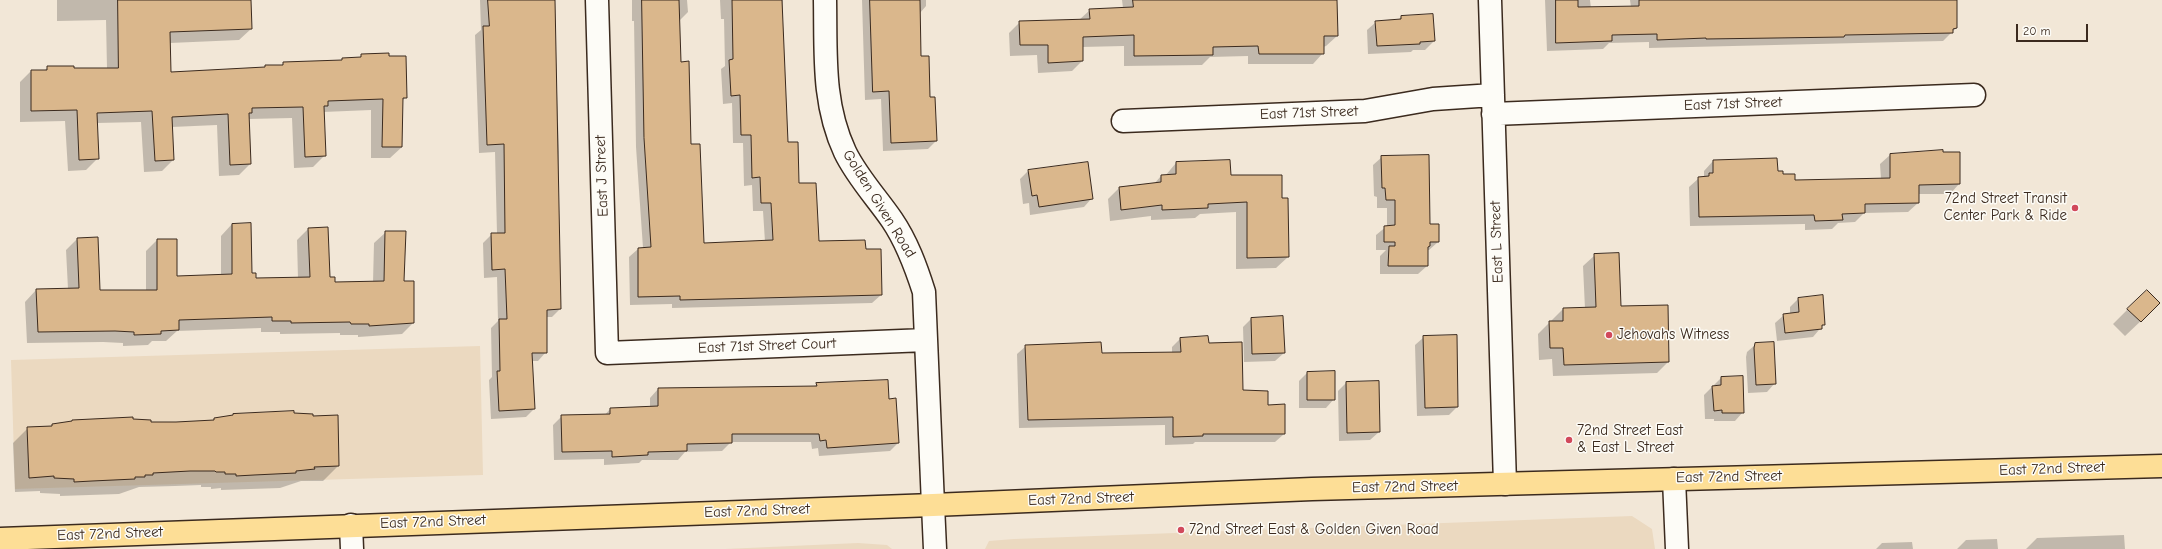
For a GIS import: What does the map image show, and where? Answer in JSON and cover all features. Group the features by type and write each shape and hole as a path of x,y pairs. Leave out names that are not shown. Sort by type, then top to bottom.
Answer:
{"main road":[{"name":"East 72nd Street","path":"0,539 351,525 933,505 1294,490 1674,478 2162,466"}],"street":[{"name":"East J Street","path":"597,0 607,353"},
{"name":"Golden Given Road","path":"825,0 829,108 846,153 893,221 916,265 924,292 935,549"},
{"name":"East L Street","path":"1490,0 1505,484"},
{"name":"East 71st Street","path":"1123,121 1365,111 1433,99 1493,104 1974,95"},
{"name":"East 71st Street Court","path":"607,353 926,340"},
{"path":"1674,478 1677,549"},
{"path":"351,525 352,549"}],"shaded area":[{"path":"480,346 483,475 15,489 11,360"},
{"path":"1632,516 1652,529 1655,549 985,549 989,541 1014,539"},
{"path":"858,543 887,545 892,549 725,549"}],"building":[{"path":"118,0 251,0 252,29 170,32 171,72 265,67 265,65 283,65 283,62 342,60 342,58 361,57 361,54 389,53 389,56 406,56 407,98 403,98 402,147 382,147 383,99 328,101 328,106 324,106 326,156 305,157 303,107 252,108 252,113 249,113 251,164 230,165 228,114 172,117 174,160 155,161 152,111 97,113 99,159 79,160 77,110 31,111 31,70 47,70 47,66 74,66 74,68 118,68"},
{"path":"488,0 555,0 561,309 547,310 547,353 532,353 535,409 499,411 497,371 500,371 499,319 507,319 505,269 492,270 491,233 505,233 504,144 487,145 483,26 489,26"},
{"path":"642,0 679,0 681,62 689,61 691,144 700,144 704,243 773,240 771,203 761,203 760,177 752,178 751,135 741,135 740,95 731,96 729,60 733,59 732,0 782,0 788,142 798,142 799,183 816,183 819,241 865,240 866,249 881,249 882,295 680,300 680,296 638,297 638,248 651,247 644,138"},
{"path":"870,0 920,0 921,56 929,56 930,97 935,97 937,141 891,143 889,91 873,92"},
{"path":"1133,0 1337,0 1338,36 1324,36 1324,54 1259,54 1258,46 1213,47 1213,55 1134,56 1134,35 1083,37 1083,61 1048,63 1048,45 1020,45 1019,21 1090,19 1089,9 1133,7"},
{"path":"1556,0 1578,0 1578,7 1639,6 1639,0 1957,0 1957,28 1953,29 1953,33 1845,35 1844,37 1706,38 1657,40 1657,34 1612,35 1612,41 1556,43"},
{"path":"1433,14 1435,41 1420,42 1420,44 1377,46 1375,21 1401,19 1401,16"},
{"path":"1943,150 1943,152 1960,152 1960,184 1919,185 1919,203 1865,204 1865,213 1842,214 1843,220 1815,221 1814,215 1699,217 1698,177 1709,176 1709,173 1713,173 1713,160 1777,158 1778,171 1783,171 1783,174 1795,174 1795,180 1890,178 1890,154"},
{"path":"1429,155 1430,224 1439,224 1439,242 1430,242 1430,246 1428,247 1428,266 1388,266 1389,246 1395,246 1395,242 1384,242 1384,226 1395,225 1395,200 1386,200 1385,188 1382,188 1381,156"},
{"path":"1230,160 1231,175 1282,175 1282,198 1288,198 1289,257 1247,258 1247,202 1208,204 1208,208 1162,210 1162,205 1121,210 1119,187 1161,182 1161,175 1176,174 1176,162"},
{"path":"1088,162 1093,199 1039,207 1037,195 1032,196 1028,170"},
{"path":"251,223 252,273 256,273 256,278 310,277 308,228 328,227 330,277 335,277 335,282 384,281 385,231 406,231 404,281 414,281 414,323 369,326 369,324 351,324 350,322 291,323 291,321 272,321 272,317 179,320 179,330 161,331 161,334 134,335 134,332 115,331 38,332 36,289 79,288 77,238 98,237 100,290 157,290 157,239 177,239 177,276 232,274 232,224"},
{"name":"Jehovahs Witness","path":"1619,253 1621,306 1668,305 1669,362 1564,365 1563,348 1550,348 1549,321 1563,321 1563,308 1596,307 1594,254"},
{"path":"2147,290 2160,303 2141,322 2127,309"},
{"path":"1823,295 1825,325 1822,325 1822,329 1785,333 1783,314 1799,312 1798,298"},
{"path":"1283,316 1285,353 1252,354 1251,318"},
{"path":"1457,335 1458,407 1425,408 1423,336"},
{"path":"1208,336 1209,343 1242,342 1243,390 1268,391 1268,405 1285,404 1285,434 1203,434 1203,436 1173,437 1173,417 1028,420 1025,345 1101,342 1102,353 1181,352 1180,338"},
{"path":"1774,342 1776,384 1756,385 1755,343"},
{"path":"1335,371 1335,400 1307,400 1307,372"},
{"path":"1743,376 1744,413 1722,413 1722,410 1714,411 1712,386 1721,385 1721,377"},
{"path":"888,380 889,399 896,398 899,443 827,448 826,440 820,441 819,434 732,434 732,443 687,444 687,451 648,452 648,455 612,457 612,451 562,452 561,415 610,414 610,408 658,406 658,388 817,386 816,383"},
{"path":"1379,381 1380,432 1347,433 1346,382"},
{"path":"294,411 294,413 313,414 313,416 338,415 339,466 314,467 315,469 296,471 296,473 236,476 236,474 225,474 225,472 190,471 153,473 153,475 145,475 145,477 135,477 135,479 74,482 74,479 54,478 54,476 29,478 27,427 52,426 52,424 72,420 133,417 133,419 151,420 151,422 176,422 214,420 214,418 233,414"}],"place":[{"name":"72nd Street Transit Center Park & Ride","path":"2075,208"},
{"name":"Jehovahs Witness","path":"1609,335"},
{"name":"72nd Street East & East L Street","path":"1569,440"},
{"name":"72nd Street East & Golden Given Road","path":"1181,530"}]}
